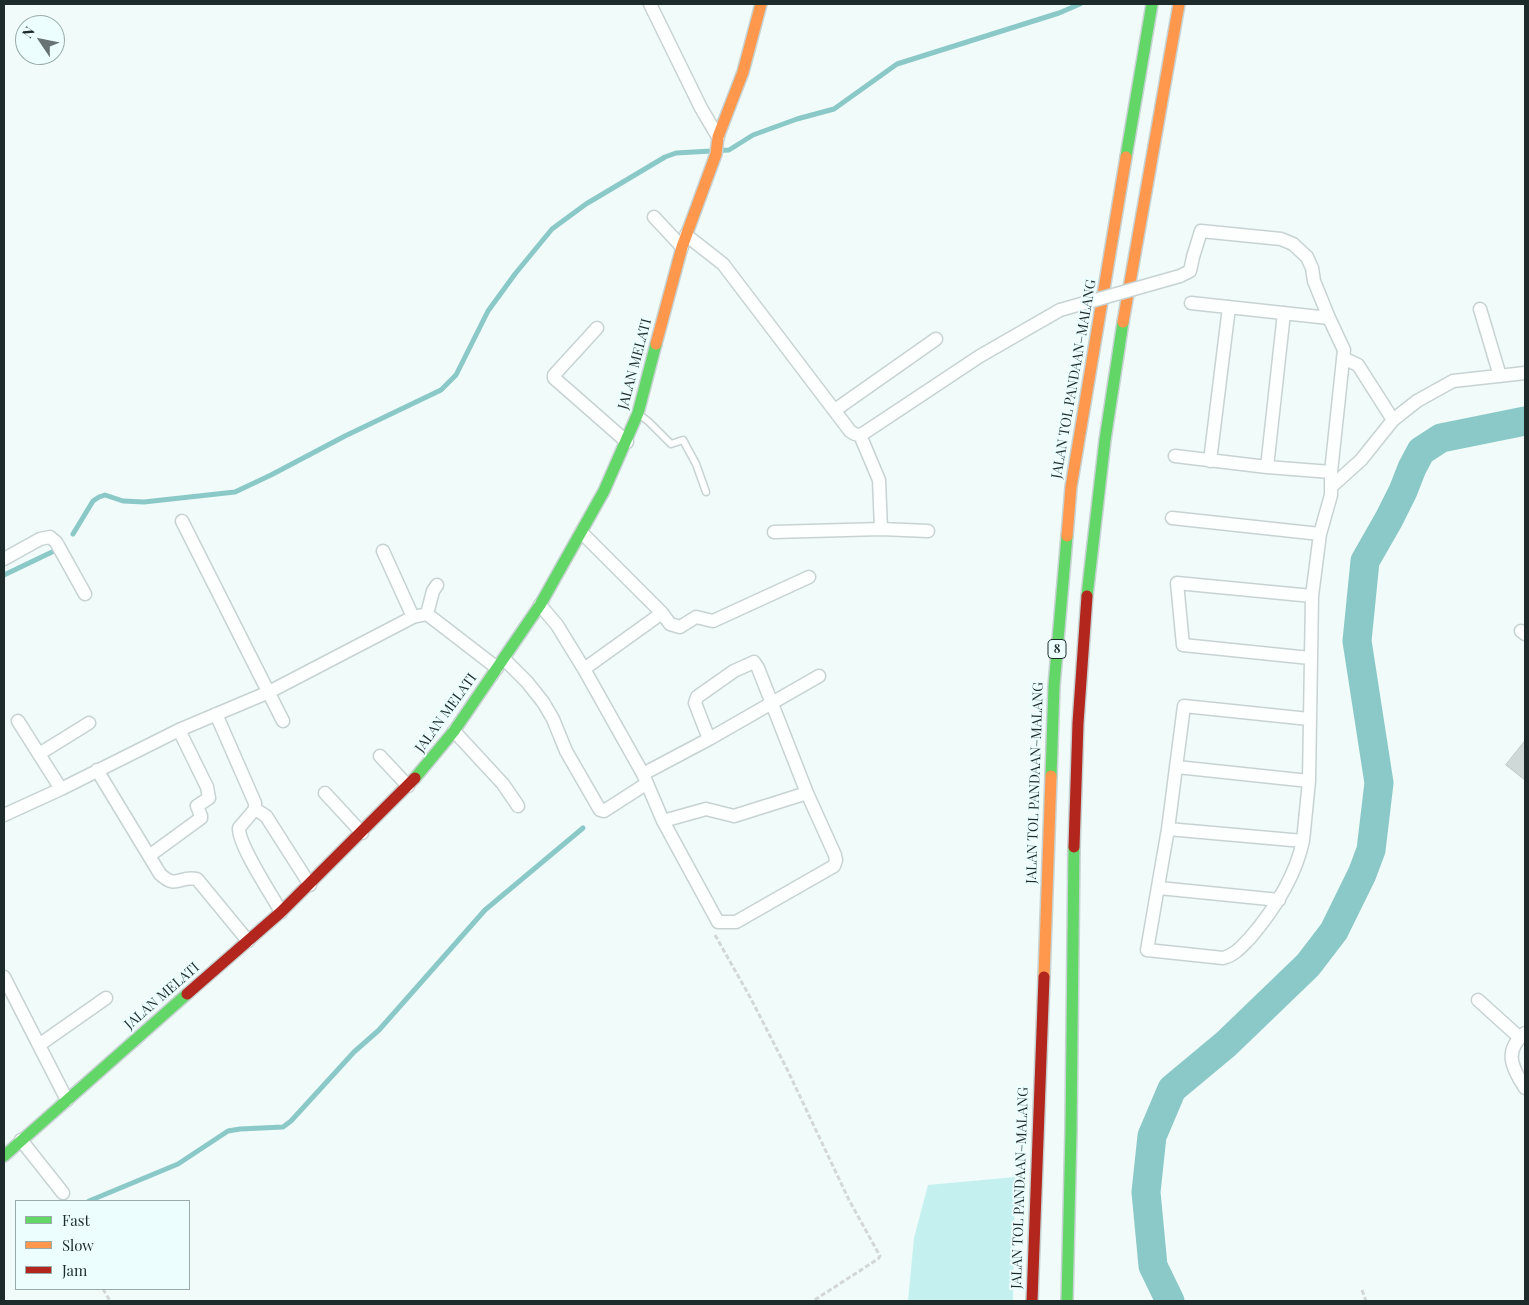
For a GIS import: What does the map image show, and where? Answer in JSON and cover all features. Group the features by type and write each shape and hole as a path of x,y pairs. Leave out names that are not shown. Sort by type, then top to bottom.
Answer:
{"main road":[{"name":"JALAN MELATI","path":"4,1156 281,912 408,786 454,731 540,605 582,533 640,415 684,241 743,72 761,4"},
{"name":"JALAN TOL PANDAAN–MALANG","path":"1032,1301 1054,686 1071,488 1152,4"},
{"name":"8","path":"1067,1301 1071,1130 1073,870 1079,716 1088,589 1100,484 1119,349 1179,4"}],"street":[{"path":"650,4 717,145"},
{"path":"654,217 684,241 723,264 850,431 860,435 879,480 882,529"},
{"path":"860,435 980,356 1060,310 1180,276 1190,271 1201,231 1281,239 1293,244 1307,257 1328,318 1344,350 1331,472 1331,496 1320,534 1312,596 1309,781 1300,858 1279,900 1268,917 1232,956 1223,958 1147,950 1168,829 1184,706 1309,719"},
{"path":"1192,303 1328,318"},
{"path":"1210,461 1229,307"},
{"path":"1480,309 1500,376"},
{"path":"1267,467 1284,313"},
{"path":"597,328 554,375 554,378 627,442"},
{"path":"835,410 936,339"},
{"path":"1343,358 1358,365 1393,420"},
{"path":"1331,487 1360,460 1393,420 1417,401 1453,381 1525,373"},
{"path":"1175,456 1267,467 1331,472"},
{"path":"1172,518 1320,534"},
{"path":"182,521 283,721"},
{"path":"774,532 882,529 928,531"},
{"path":"582,533 662,613 670,624 680,627 696,617 712,621 808,578"},
{"path":"4,559 40,539 50,537 56,542 85,594"},
{"path":"382,551 413,616"},
{"path":"1310,658 1183,645 1177,583 1312,596"},
{"path":"428,614 433,591 437,585"},
{"path":"540,605 557,625 584,669 717,921 726,923 736,922 819,876 836,863 835,855 807,793 754,662 734,671 697,697 695,702 709,739"},
{"path":"584,669 662,613"},
{"path":"4,815 61,789 179,730 270,692 413,616 428,614 527,682 543,702 553,719 566,751 600,810 604,811 709,739 819,676"},
{"path":"216,714 255,803 255,809 239,828 239,833 244,847 281,912"},
{"path":"18,721 61,789"},
{"path":"39,754 90,723"},
{"path":"149,856 201,818 197,806 209,798 207,788 179,730"},
{"path":"454,731 503,784 518,806"},
{"path":"380,756 408,786"},
{"path":"1177,767 1309,781"},
{"path":"96,770 160,874 172,882 191,878 197,879 248,941"},
{"path":"325,793 362,833"},
{"path":"663,821 706,810 734,816 807,793"},
{"path":"255,809 266,816 310,885"},
{"path":"1168,829 1303,841"},
{"path":"1159,888 1279,900"},
{"path":"4,977 67,1100"},
{"path":"39,1045 106,998"},
{"path":"1478,1000 1522,1035 1513,1048 1511,1055 1512,1065 1525,1088"},
{"path":"21,1140 64,1193"}],"lane":[{"path":"640,415 672,444 683,440 696,464 706,492"}],"path":[{"path":"715,934 750,996 849,1200 880,1256 813,1301"},
{"path":"104,1290 110,1301"},
{"path":"1362,1290 1366,1301"}],"shaded area":[{"path":"1015,1177 1013,1301 908,1301 914,1238 928,1185"}],"building":[{"path":"1525,741 1525,780 1506,765"}],"waterway":[{"path":"73,534 93,501 99,497 105,495 123,501 144,502 235,492 441,390 456,375 488,311 552,229 586,204 665,157 676,153 729,150 753,135 797,119 834,109 897,64 1059,13 1080,4"},
{"path":"1170,1301 1153,1266 1146,1192 1152,1136 1172,1089 1226,1044 1308,965 1334,931 1362,874 1371,850 1379,783 1357,641 1365,561 1389,519 1421,451 1441,438 1525,421"},
{"path":"4,575 52,552"},
{"path":"91,1200 178,1164 228,1131 283,1127 291,1121 354,1052 379,1030 485,910 583,828"}],"traffic: fast":[{"path":"1126,157 1152,4"},
{"path":"1087,596 1105,440 1123,322"},
{"path":"415,778 454,731 540,605 604,491 638,413 656,344"},
{"path":"1051,776 1054,686 1067,536"},
{"path":"1067,1301 1074,847"},
{"path":"4,1156 187,994"}],"traffic: slow":[{"path":"656,344 682,247 716,154 718,137 743,72 761,4"},
{"path":"1123,322 1179,4"},
{"path":"1067,536 1071,487 1126,157"},
{"path":"1044,977 1051,776"}],"traffic: jam":[{"path":"1074,847 1078,723 1087,596"},
{"path":"187,994 281,912 415,778"},
{"path":"1032,1301 1044,977"}]}
